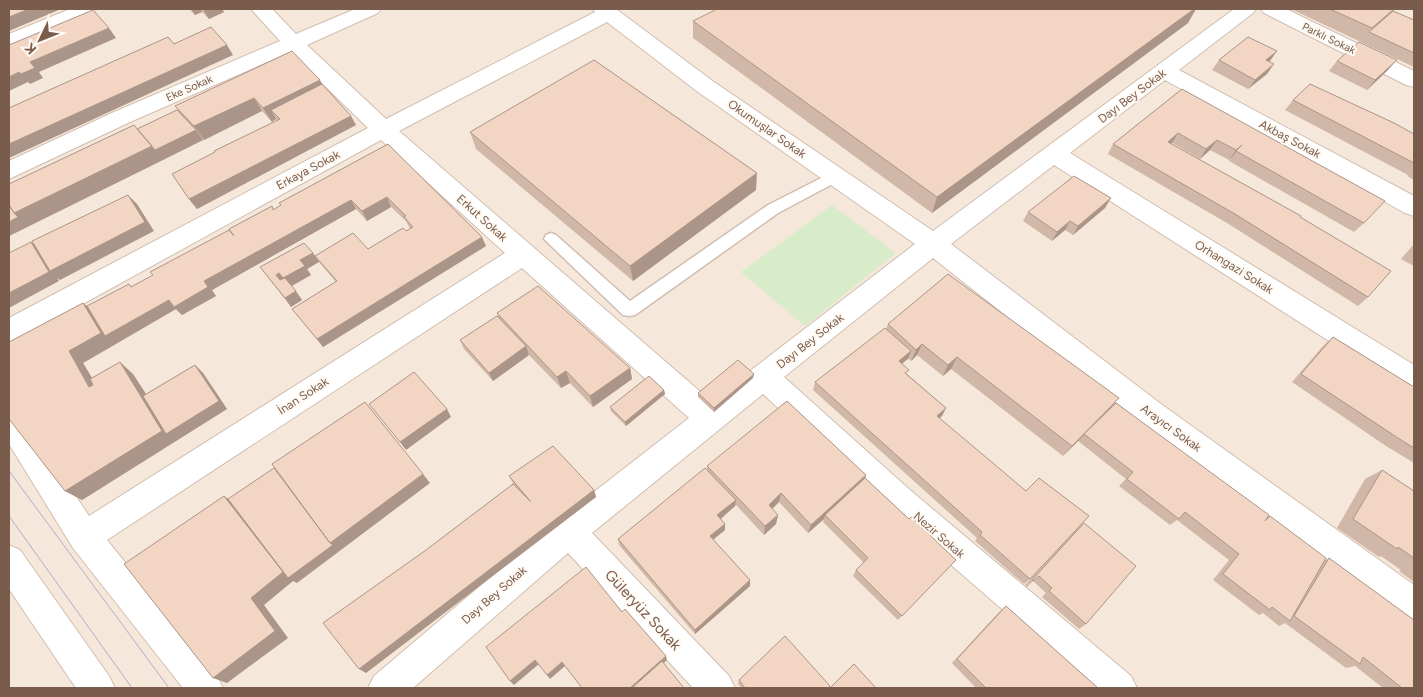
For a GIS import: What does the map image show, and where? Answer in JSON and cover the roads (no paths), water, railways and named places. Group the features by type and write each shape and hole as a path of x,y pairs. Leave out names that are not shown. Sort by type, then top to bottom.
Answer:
{"street":[{"path":"9,42 86,9"},
{"name":"Erkut Sokak","path":"261,9 292,43 384,130 522,255 711,419"},
{"name":"Eke Sokak","path":"9,170 122,118 371,9"},
{"name":"Dayı Bey Sokak","path":"386,688 569,531 764,377 934,244 1246,9"},
{"name":"Parklı Sokak","path":"1270,9 1414,80"},
{"name":"Erkaya Sokak","path":"9,331 606,11"},
{"name":"Okumuşlar Sokak","path":"606,11 706,87 934,244"},
{"name":"Akbaş Sokak","path":"1165,71 1414,207"},
{"name":"Orhangazi Sokak","path":"1054,154 1414,380"},
{"name":"Arayıcı Sokak","path":"934,244 1151,413 1414,605"},
{"name":"İnan Sokak","path":"84,537 522,255"},
{"name":"Nezir Sokak","path":"764,377 899,500 1119,688"},
{"path":"9,418 84,537 205,688"},
{"name":"Güleryüz Sokak","path":"569,531 717,688"},
{"path":"13,575 97,688"}],"lane":[{"path":"551,239 629,310 773,209 835,176"}],"tram line":[{"path":"9,471 169,688"},
{"path":"9,516 132,688"}]}
